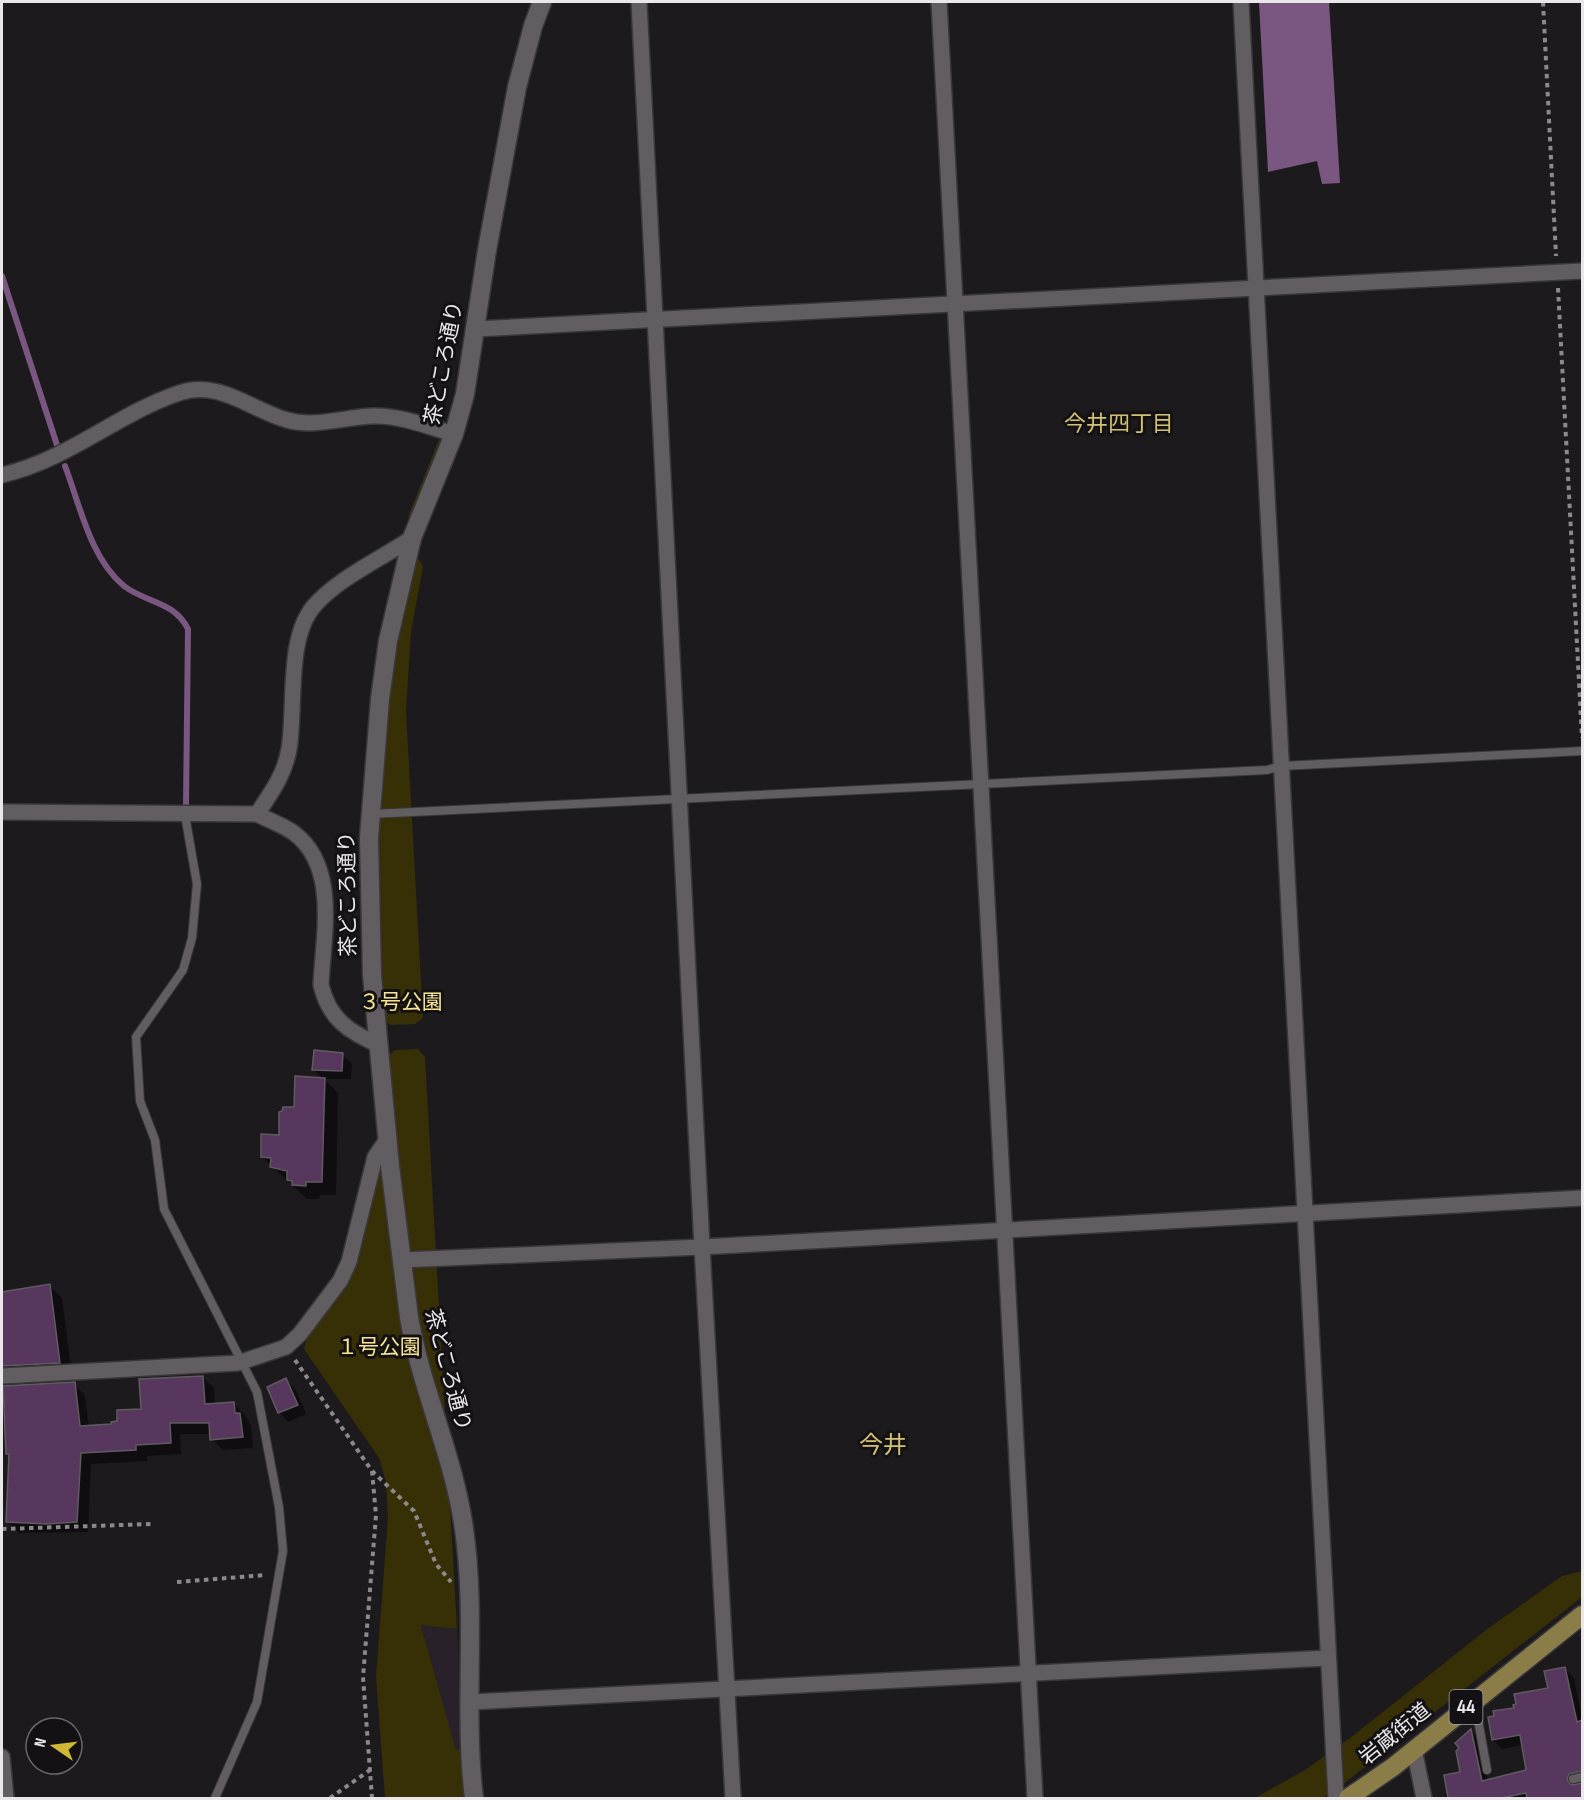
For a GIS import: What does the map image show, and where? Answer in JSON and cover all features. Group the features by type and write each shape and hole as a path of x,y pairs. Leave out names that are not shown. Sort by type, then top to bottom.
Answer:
{"main road":[{"name":"岩蔵街道","path":"1348,1798 1414,1749 1582,1615"}],"street":[{"name":"茶どころ通り","path":"474,1798 470,1598 460,1500 414,1346 388,1138 371,963 368,861 370,814 384,668 412,538 454,434 465,394 517,87 533,26 542,2"},
{"path":"639,2 702,1247 733,1798"},
{"path":"939,2 1035,1798"},
{"path":"1241,2 1336,1798"},
{"path":"475,329 954,306 1582,271"},
{"path":"2,475 31,468 155,403 180,392 200,388 226,393 261,411 289,421 314,423 375,416 454,434"},
{"path":"256,814 281,778 289,749 298,651 306,617 329,592 412,538"},
{"path":"2,812 256,814 292,832 307,845 318,863 324,889 321,985 324,999 330,1012 351,1033 379,1046"},
{"path":"2,1376 70,1374 244,1362 286,1347 300,1334 340,1281 349,1262 375,1156 388,1138"},
{"path":"402,1260 702,1247 1582,1198"},
{"path":"471,1702 1328,1658"},
{"path":"1414,1749 1424,1798"},
{"path":"2,1757 6,1798"}],"lane":[{"path":"370,814 680,801 1582,751"},
{"path":"185,815 197,884 192,938 183,970 136,1037 140,1101 155,1140 164,1209 244,1362 262,1407 279,1507 283,1551 257,1702 215,1798"},
{"path":"1474,1700 1487,1770"},
{"path":"1573,1779 1582,1777"}],"path":[{"path":"1543,2 1582,745"},
{"path":"286,1347 372,1471 414,1512 436,1564 444,1577 470,1598"},
{"path":"372,1471 376,1515 363,1677 372,1798"},
{"path":"2,1529 152,1524"},
{"path":"177,1582 280,1574"},
{"path":"330,1798 370,1770"}],"shaded area":[{"path":"1259,2 1329,2 1340,183 1322,184 1317,161 1268,172"},
{"path":"421,1624 457,1629 463,1746 456,1750"}],"green space":[{"path":"440,437 446,438 431,517 425,521 408,517"},
{"name":"３号公園","path":"418,558 423,566 411,632 406,711 423,1018 415,1024 390,1025 381,1016 373,868 386,684 410,563"},
{"name":"１号公園","path":"418,1049 425,1057 457,1629 421,1625 456,1750 463,1746 467,1798 385,1798 376,1677 388,1517 386,1482 379,1458 304,1349 314,1325 346,1283 359,1259 391,1119 386,1058 395,1050"},
{"path":"1582,1571 1582,1597 1342,1785 1323,1798 1255,1798 1305,1770 1354,1735 1486,1630 1562,1576"}],"building":[{"path":"314,1050 343,1053 342,1071 312,1070"},
{"path":"295,1076 325,1078 322,1182 306,1182 306,1186 292,1185 292,1181 287,1180 287,1171 270,1167 271,1158 261,1157 261,1134 279,1135 279,1112 283,1107 294,1107"},
{"path":"50,1284 60,1363 2,1366 2,1292"},
{"path":"203,1376 205,1404 234,1402 235,1413 240,1413 243,1437 210,1440 209,1423 170,1423 171,1443 136,1445 136,1450 81,1453 77,1522 47,1524 6,1522 9,1454 6,1454 3,1386 75,1382 80,1426 111,1424 117,1421 117,1410 141,1409 139,1379"},
{"path":"286,1378 298,1405 278,1413 267,1387"},
{"path":"1565,1667 1577,1722 1582,1720 1582,1771 1569,1774 1567,1780 1572,1785 1582,1783 1582,1798 1527,1798 1526,1793 1501,1798 1448,1798 1444,1775 1460,1772 1456,1751 1459,1748 1455,1743 1471,1729 1482,1781 1526,1770 1520,1735 1492,1740 1488,1717 1494,1716 1493,1711 1514,1708 1513,1705 1516,1704 1514,1694 1548,1688 1544,1671"}],"waterway":[{"path":"2,276 57,445"},
{"path":"65,466 87,530 94,546 112,574 132,592 159,603 175,613 188,629 186,805"}],"district":[{"name":"今井四丁目","path":"1119,424"},
{"name":"今井","path":"883,1445"}]}
